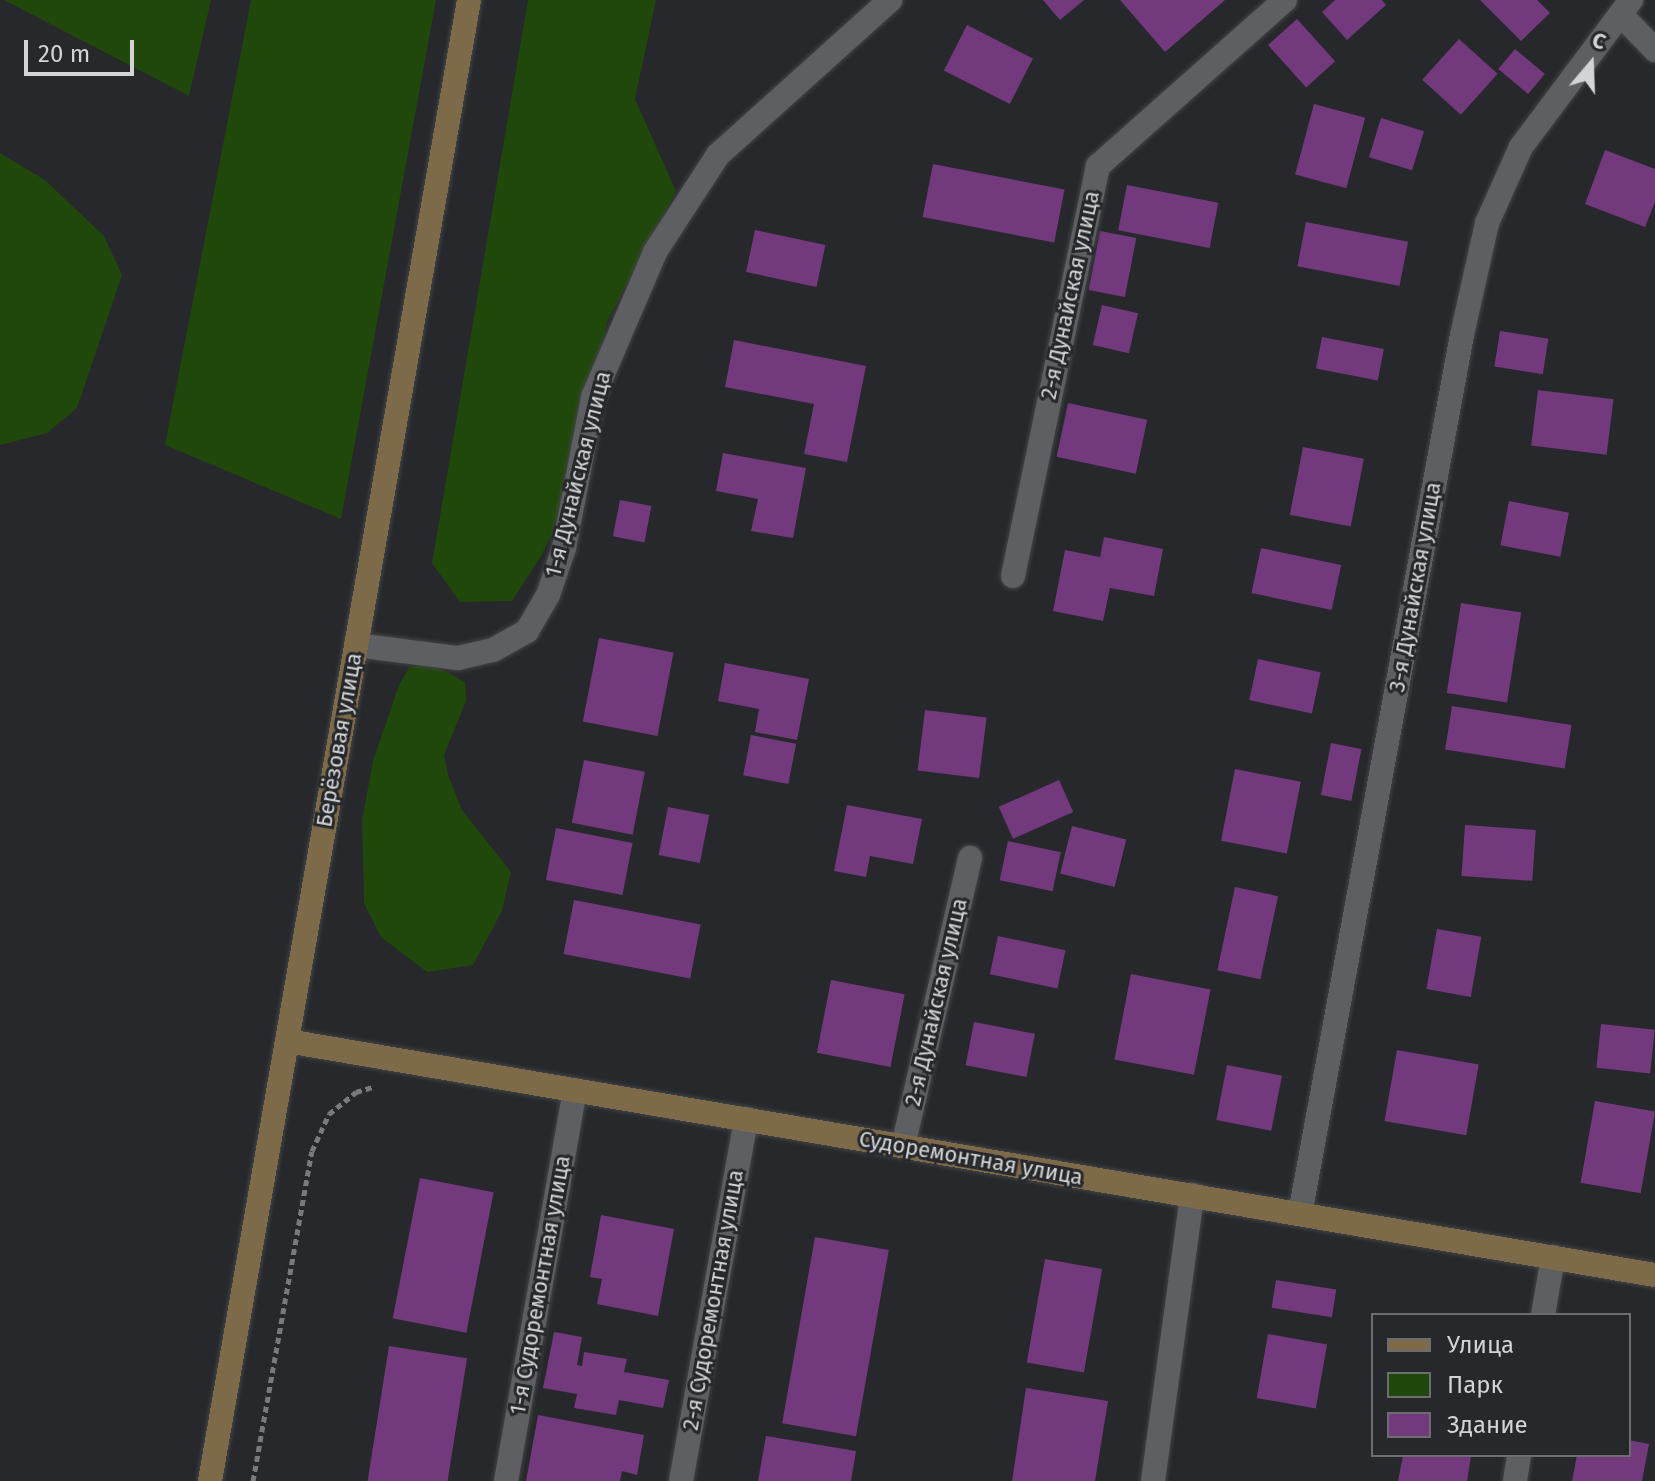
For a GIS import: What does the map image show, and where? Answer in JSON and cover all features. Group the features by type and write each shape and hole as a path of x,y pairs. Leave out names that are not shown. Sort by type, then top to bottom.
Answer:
{"main road":[{"name":"Берёзовая улица","path":"210,1481 469,0"},
{"name":"Судоремонтная улица","path":"287,1041 1655,1275"}],"street":[{"name":"1-я Дунайская улица","path":"356,645 458,658 493,650 527,631 548,595 564,548 593,397 655,252 718,155 890,0"},
{"name":"2-я Дунайская улица","path":"1013,576 1098,166 1285,0"},
{"path":"1626,8 1655,50"},
{"name":"3-я Дунайская улица","path":"1300,1214 1462,335 1487,223 1521,147 1626,8"},
{"name":"2-я Дунайская улица","path":"903,1146 970,858"},
{"name":"1-я Судоремонтная улица","path":"506,1481 575,1090"},
{"name":"2-я Судоремонтная улица","path":"681,1481 746,1119"},
{"path":"1153,1481 1192,1195"},
{"path":"1543,1313 1553,1257"},
{"path":"1515,1481 1519,1457"}],"path":[{"path":"253,1481 312,1151 329,1114 356,1092 385,1083"}],"green space":[{"path":"4,0 211,0 189,96"},
{"path":"251,0 436,0 341,519 165,445"},
{"path":"528,0 656,0 635,99 676,191 607,322 574,490 541,556 512,601 460,602 432,563"},
{"path":"0,153 45,180 104,236 122,275 77,408 47,433 0,445"},
{"path":"428,662 465,682 466,701 444,755 448,775 462,810 511,872 502,911 473,965 427,972 381,937 364,903 362,820 373,761 399,685 409,668"}],"building":[{"path":"1043,0 1084,0 1060,20"},
{"path":"1120,0 1225,0 1165,52"},
{"path":"1335,0 1382,0 1386,5 1347,40 1322,12"},
{"path":"1480,0 1537,0 1550,13 1521,41"},
{"path":"1297,19 1335,61 1306,87 1268,45"},
{"path":"967,25 1033,59 1010,104 944,70"},
{"path":"1459,39 1498,74 1461,115 1422,80"},
{"path":"1515,49 1545,74 1528,94 1498,69"},
{"path":"1314,104 1365,118 1346,188 1295,175"},
{"path":"1381,118 1424,131 1412,170 1369,157"},
{"path":"1605,150 1655,169 1655,202 1645,227 1585,204"},
{"path":"933,164 1065,190 1054,243 923,217"},
{"path":"1127,185 1218,203 1210,248 1118,230"},
{"path":"1306,222 1408,242 1400,286 1297,266"},
{"path":"755,230 825,245 816,287 746,272"},
{"path":"1100,231 1136,238 1125,297 1089,290"},
{"path":"1102,305 1138,313 1129,353 1093,345"},
{"path":"1500,331 1548,339 1543,374 1494,367"},
{"path":"1322,337 1384,349 1378,380 1316,368"},
{"path":"734,340 866,366 847,462 804,454 814,404 725,387"},
{"path":"1538,390 1613,399 1607,455 1531,446"},
{"path":"1068,403 1147,420 1136,474 1057,457"},
{"path":"1303,447 1364,459 1351,527 1290,515"},
{"path":"723,453 806,468 793,538 751,531 758,499 716,491"},
{"path":"620,500 651,506 644,542 613,536"},
{"path":"1509,501 1569,513 1560,557 1500,545"},
{"path":"1104,537 1163,549 1154,596 1110,588 1103,621 1053,611 1065,550 1100,557"},
{"path":"1261,548 1341,565 1332,610 1251,593"},
{"path":"1461,603 1521,613 1507,702 1447,693"},
{"path":"599,638 674,653 657,736 583,721"},
{"path":"1258,659 1321,672 1312,713 1249,700"},
{"path":"725,663 809,679 797,740 755,732 759,709 718,701"},
{"path":"1452,706 1572,725 1565,768 1445,749"},
{"path":"925,710 987,718 979,778 918,771"},
{"path":"751,735 796,744 788,784 743,775"},
{"path":"1331,743 1361,749 1351,801 1321,795"},
{"path":"584,760 645,772 633,835 572,823"},
{"path":"1235,769 1301,782 1287,853 1221,841"},
{"path":"1059,780 1073,812 1013,839 999,807"},
{"path":"847,805 922,819 913,864 870,856 866,877 834,871"},
{"path":"668,807 709,815 700,863 659,855"},
{"path":"1465,825 1536,830 1532,881 1461,876"},
{"path":"1072,826 1126,840 1114,887 1060,874"},
{"path":"556,828 633,843 622,895 546,880"},
{"path":"1008,841 1061,852 1053,891 1000,880"},
{"path":"1235,887 1278,896 1260,979 1217,970"},
{"path":"574,900 701,925 690,979 564,954"},
{"path":"1437,929 1481,937 1471,997 1426,989"},
{"path":"998,936 1065,950 1057,988 990,974"},
{"path":"1131,974 1211,989 1194,1075 1114,1059"},
{"path":"831,980 905,994 891,1067 817,1053"},
{"path":"974,1022 1035,1034 1026,1077 966,1065"},
{"path":"1601,1024 1655,1030 1650,1073 1596,1068"},
{"path":"1397,1050 1479,1064 1466,1135 1384,1121"},
{"path":"1227,1065 1282,1076 1271,1131 1216,1120"},
{"path":"1595,1101 1655,1112 1641,1193 1581,1183"},
{"path":"420,1178 494,1192 466,1333 393,1318"},
{"path":"601,1215 674,1229 658,1316 597,1304 602,1279 590,1277"},
{"path":"815,1237 889,1250 856,1436 782,1423"},
{"path":"1045,1259 1102,1269 1084,1372 1027,1362"},
{"path":"1276,1280 1336,1290 1332,1317 1272,1308"},
{"path":"554,1332 582,1337 577,1365 582,1366 584,1352 627,1359 624,1372 669,1380 663,1408 619,1400 616,1415 574,1408 577,1394 543,1388"},
{"path":"1268,1334 1327,1344 1316,1408 1257,1398"},
{"path":"389,1346 467,1358 448,1481 368,1481"},
{"path":"1026,1388 1108,1401 1095,1481 1012,1481"},
{"path":"538,1415 644,1435 637,1475 622,1471 620,1481 526,1481"},
{"path":"766,1436 856,1451 851,1481 758,1481"},
{"path":"1631,1440 1649,1444 1642,1481 1572,1481 1577,1457 1631,1457"},
{"path":"1403,1457 1471,1457 1467,1481 1398,1481"}]}
